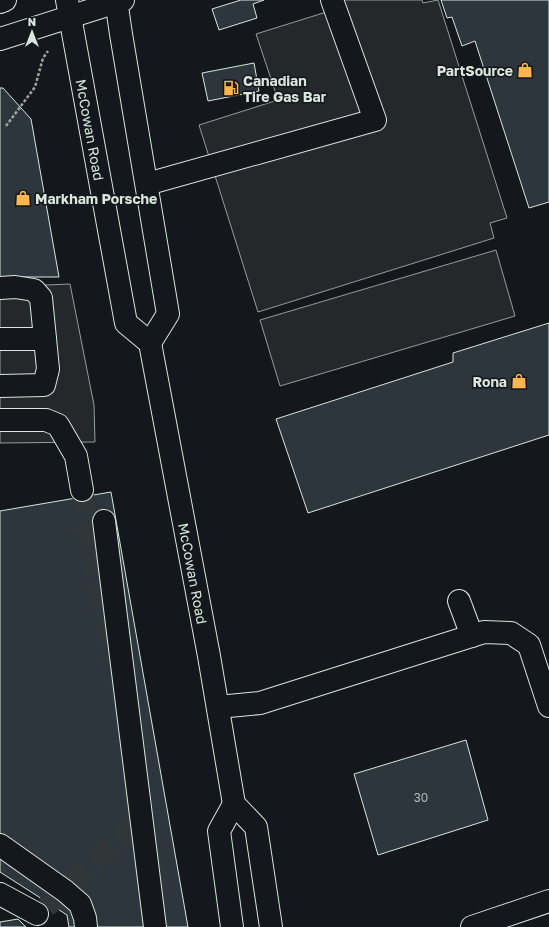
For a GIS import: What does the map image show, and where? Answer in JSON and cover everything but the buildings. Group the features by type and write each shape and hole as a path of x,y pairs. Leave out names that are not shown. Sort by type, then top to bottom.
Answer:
{"main road":[{"path":"0,2 5,0"},
{"path":"147,184 375,120 332,0"},
{"path":"0,39 69,8 119,1 122,42 168,314 150,343"},
{"name":"McCowan Road","path":"69,8 126,323 150,343 218,707 234,804"},
{"path":"0,288 15,287 34,290 41,298 48,369 44,384 0,386"},
{"path":"0,338 45,338"},
{"path":"0,420 46,420 58,425 76,456 82,490"},
{"path":"104,522 155,927"},
{"path":"459,601 472,636"},
{"path":"218,707 260,703 484,632 511,633 529,645 549,706"},
{"path":"232,927 220,831 234,804 256,827 271,927"},
{"path":"0,845 65,891 80,904 85,918 86,927"},
{"path":"0,894 41,916"},
{"path":"472,927 549,902"}],"path":[{"path":"6,126 35,87 43,58 48,51"}],"shaded area":[{"path":"333,0 422,0 423,3 438,0 507,218 490,223 494,238 258,312 199,125 278,100 256,34 336,9"},
{"path":"496,250 515,316 280,386 260,320"},
{"path":"70,284 94,405 95,442 0,443 0,287"}],"tunnel":[{"path":"82,490 112,661"},
{"path":"46,907 140,819 137,801"}],"place":[{"name":"PartSource","path":"525,70"},
{"name":"Canadian Tire Gas Bar","path":"231,88"},
{"name":"Markham Porsche","path":"23,198"},
{"name":"Rona","path":"519,381"}]}
